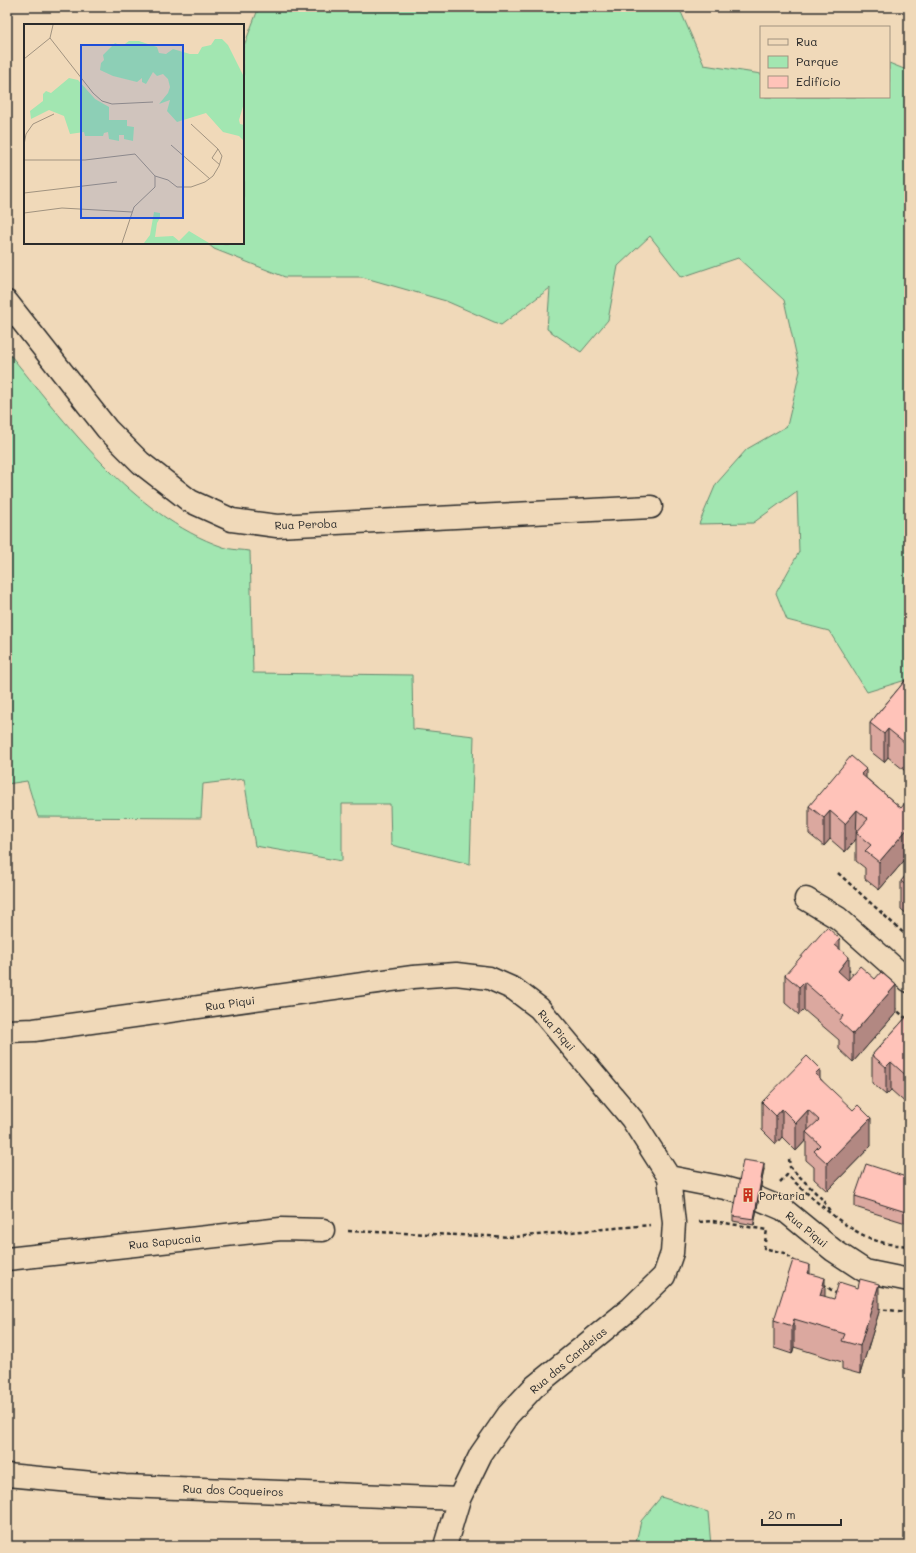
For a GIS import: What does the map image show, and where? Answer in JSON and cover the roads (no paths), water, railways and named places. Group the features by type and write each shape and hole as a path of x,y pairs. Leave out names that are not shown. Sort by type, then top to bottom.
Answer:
{"street":[{"name":"Rua Peroba","path":"7,302 107,429 141,463 190,501 232,520 277,526 651,507"},
{"path":"806,899 838,918 909,981"},
{"name":"Rua Piqui","path":"7,1031 34,1030 413,977 456,974 489,978 514,989 539,1008 632,1119 669,1177 726,1188 783,1209 833,1250 865,1271 909,1280"},
{"name":"Rua das Candeias","path":"444,1546 459,1499 481,1454 508,1415 534,1387 631,1308 664,1276 672,1253 674,1223 669,1177"},
{"name":"Rua Sapucaia","path":"7,1259 281,1229 323,1230"},
{"name":"Rua dos Coqueiros","path":"7,1475 125,1486 459,1499"}],"place":[{"name":"Portaria","path":"748,1195"}]}
